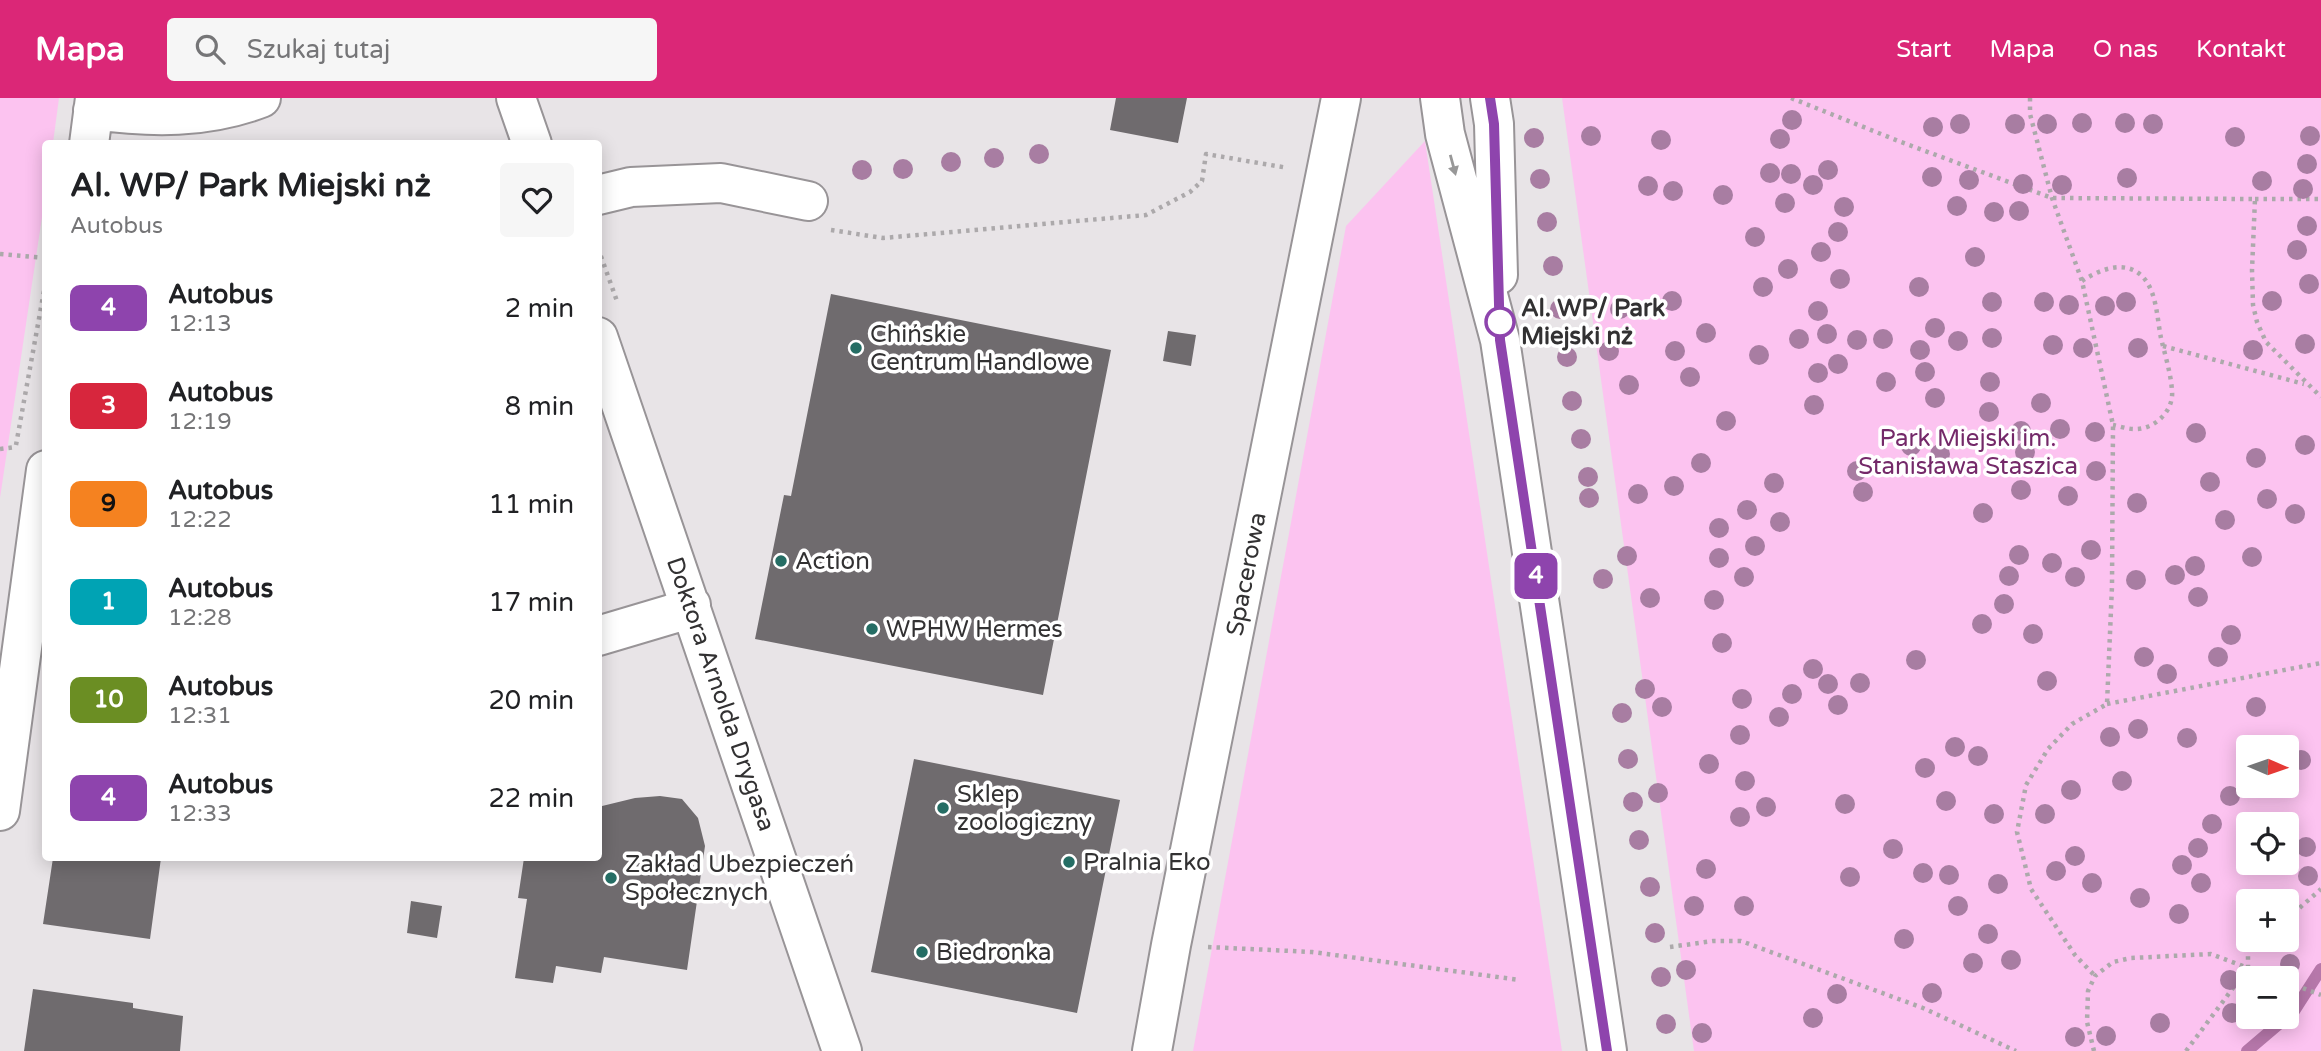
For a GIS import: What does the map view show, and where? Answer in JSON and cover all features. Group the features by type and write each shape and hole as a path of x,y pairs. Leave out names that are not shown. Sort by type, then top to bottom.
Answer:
{"street":[{"path":"93,117 174,117 210,112 261,98"},
{"path":"516,98 531,140"},
{"name":"Spacerowa","path":"1152,1051 1341,98"},
{"path":"1440,98 1445,134 1500,340 1607,1051"},
{"path":"1490,98 1494,124 1500,340"},
{"path":"602,194 631,187 721,183 815,215"},
{"name":"Doktora Arnolda Drygasa","path":"602,349 842,1051"},
{"path":"0,811 34,646 30,465"},
{"path":"602,635 672,614 691,605"}],"path":[{"path":"1791,98 2052,198 2321,199"},
{"path":"2029,98 2030,114 2052,198 2082,281 2113,425 2112,586 2107,704"},
{"path":"815,215 883,238 1146,215 1191,192 1202,181 1206,154 1326,175"},
{"path":"2255,199 2252,270 2253,305 2257,323 2266,342 2321,397"},
{"path":"0,254 42,258"},
{"path":"2082,281 2109,267 2127,268 2142,276 2152,295 2163,346 2172,391 2172,399 2164,415 2152,426 2135,430 2113,425"},
{"path":"30,465 42,326"},
{"path":"2163,346 2307,385"},
{"path":"2095,976 2075,955 2031,888 2017,832 2026,785 2048,748 2072,724 2107,704 2321,663"},
{"path":"2299,908 2321,889"},
{"path":"1670,947 1713,941 1741,941 1923,1008 2016,1051"},
{"path":"1171,945 1312,952 1520,980"},
{"path":"2094,1051 2087,1022 2088,991 2095,976 2113,962 2131,958 2211,954 2243,966"},
{"path":"2186,1051 2236,984"},
{"path":"2299,987 2321,995"}],"green space":[{"path":"0,98 59,98 53,140 42,140 42,217 0,498"},
{"name":"Park Miejski im. Stanisława Staszica","path":"1562,98 2321,98 2321,1051 1694,1051"},
{"path":"1425,141 1562,1051 1193,1051 1346,226"}],"building":[{"path":"1116,98 1187,98 1178,143 1110,130"},
{"path":"831,294 1111,350 1043,695 755,639 784,495 791,496"},
{"path":"1168,331 1196,335 1191,366 1163,361"},
{"path":"914,759 1120,800 1077,1013 871,972"},
{"name":"Zakład Ubezpieczeń Społecznych","path":"660,796 682,799 698,818 705,846 687,970 604,957 601,973 556,966 553,983 515,978 527,899 518,898 524,861 602,861 602,806 635,798"},
{"path":"53,861 161,861 150,939 43,924"},
{"path":"411,901 442,906 437,938 407,933"},
{"path":"33,989 133,1003 133,1008 183,1016 180,1051 24,1051"}],"waterway":[{"path":"2299,1003 2321,969"},
{"path":"2247,1051 2273,1029"}],"bus line":[{"name":"4","path":"1490,98 1494,124 1500,340 1607,1051"}],"place":[{"name":"Al. WP/ Park Miejski nż","path":"1500,322"},
{"name":"Chińskie Centrum Handlowe","path":"856,348"},
{"name":"Action","path":"781,561"},
{"name":"WPHW Hermes","path":"872,629"},
{"name":"Sklep zoologiczny","path":"943,808"},
{"name":"Pralnia Eko","path":"1069,862"},
{"name":"Zakład Ubezpieczeń Społecznych","path":"611,878"},
{"name":"Biedronka","path":"922,952"}]}
